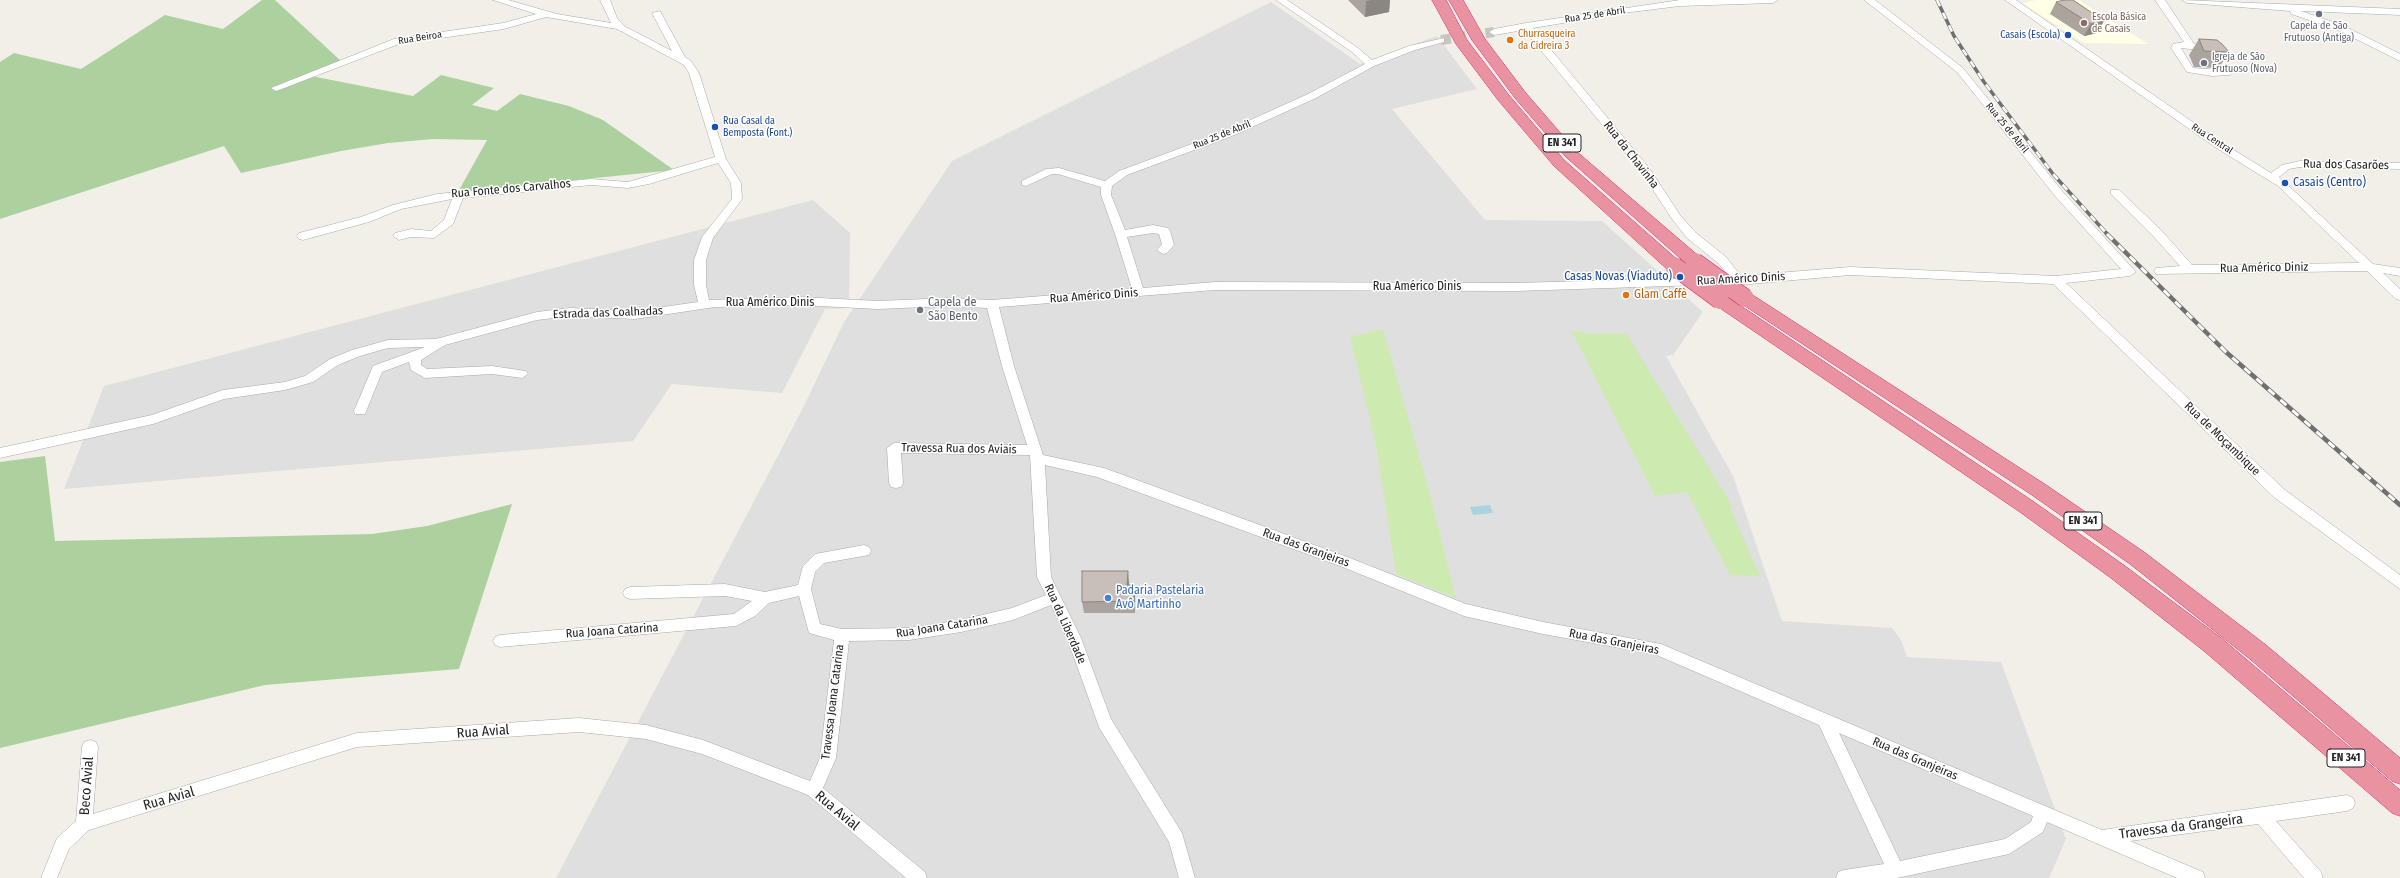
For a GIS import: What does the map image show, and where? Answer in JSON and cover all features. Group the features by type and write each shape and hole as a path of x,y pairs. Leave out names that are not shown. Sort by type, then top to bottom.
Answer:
{"highway":[{"name":"EN 341","path":"1439,0 1461,41 1503,97 1559,163 1674,266 1720,300 2027,507 2118,572 2212,644 2400,805"},
{"name":"EN 341","path":"1456,0 1479,40 1520,94 1572,154 1695,262 1742,290 2039,490 2137,558 2258,652 2400,773"}],"street":[{"path":"498,0 547,14 620,27"},
{"path":"604,0 613,20 620,27 688,63 694,73 721,159 736,183 737,199 708,237 700,260 700,285 704,304"},
{"path":"1281,0 1371,64"},
{"name":"Rua 25 de Abril","path":"1494,32 1623,10 1720,0 1773,0"},
{"name":"Rua 25 de Abril","path":"1869,0 1960,70 2058,194 2130,272"},
{"name":"Rua Central","path":"2010,0 2210,138 2282,184 2367,267 2400,296"},
{"path":"2160,0 2191,46 2210,49 2228,70 2227,73 2212,73 2190,70 2176,48 2180,46 2191,46"},
{"path":"2187,0 2284,8 2400,12"},
{"path":"2284,8 2339,27 2400,58"},
{"path":"2333,10 2340,20 2339,27"},
{"path":"657,13 669,40 681,59"},
{"name":"Rua Beiroa","path":"276,88 397,41 504,26 547,14"},
{"name":"Rua da Chavinha","path":"1526,26 1646,171 1676,217 1691,235 1722,260 1742,290"},
{"name":"Rua 25 de Abril","path":"1107,185 1123,173 1228,134 1312,96 1371,64 1412,48 1441,40"},
{"name":"Rua Fonte dos Carvalhos","path":"303,236 365,220 419,200 459,194 591,182 628,185 645,182 721,159"},
{"name":"Rua dos Casarões","path":"2272,177 2286,167 2300,164 2400,166"},
{"path":"1026,183 1050,171 1059,171 1107,185 1106,195 1121,234 1139,293"},
{"path":"2115,192 2158,234 2189,269"},
{"path":"400,236 411,233 420,236 434,234 449,222 459,194"},
{"path":"1121,234 1153,229 1164,231 1168,245 1163,250"},
{"name":"Rua Américo Diniz","path":"2160,271 2189,269 2367,267 2400,272"},
{"name":"Rua Américo Dinis","path":"704,304 799,301 878,305 950,302 992,304 1216,286 1516,287 1742,290 1850,271 2056,280 2130,272"},
{"name":"Rua de Moçambique","path":"2056,280 2280,494 2400,583"},
{"name":"Estrada das Coalhadas","path":"443,342 537,316 570,312 635,315 704,304"},
{"name":"Rua da Liberdade","path":"992,304 1008,366 1037,454 1044,577 1074,638 1104,722 1176,839 1187,878"},
{"path":"360,411 377,369 420,354 443,342"},
{"path":"0,453 153,419 223,395 285,386 309,379 334,362 356,353 388,344 443,342"},
{"path":"420,354 415,358 415,367 424,374 492,370 522,374"},
{"name":"Travessa Rua dos Aviais","path":"896,483 894,448 1037,454"},
{"name":"Rua das Granjeiras","path":"1037,454 1099,472 1345,562 1464,610 1543,628 1656,648 2197,878"},
{"path":"804,588 808,570 820,558 864,551"},
{"name":"Rua Joana Catarina","path":"630,593 725,590 765,598 804,588 814,629 842,635 908,634 953,627 1014,614 1054,598"},
{"name":"Rua Joana Catarina","path":"500,641 736,620 750,612 765,598"},
{"name":"Travessa Joana Catarina","path":"814,790 828,758 842,635"},
{"path":"1825,720 1896,870"},
{"name":"Rua Avial","path":"50,878 63,844 84,824 245,776 357,740 579,725 646,732 703,747 814,790 919,878"},
{"name":"Beco Avial","path":"84,824 90,747"},
{"name":"Travessa da Grangeira","path":"2101,837 2347,803"},
{"path":"1844,878 1896,870 2009,846 2037,827 2042,813"},
{"path":"2261,816 2315,878"}],"shaded area":[{"name":"Escola Básica de Casais","path":"2036,0 2079,0 2148,44 2084,43 2022,3"},
{"path":"1271,2 1360,64 1437,36 1477,89 1392,109 1485,220 1602,221 1703,312 1673,355 1666,356 1733,476 1782,621 1892,628 1901,640 1907,657 2001,662 2066,839 2049,878 556,878 804,406 844,322 952,161"},
{"path":"813,200 850,233 849,308 825,309 782,393 672,384 633,441 64,489 104,386"}],"green space":[{"path":"262,0 275,0 341,61 306,75 413,96 441,75 494,88 472,105 497,111 520,94 569,106 603,120 674,170 458,192 487,140 433,139 388,143 341,151 241,173 224,146 0,219 0,62 14,53 81,69 165,15 223,29"},
{"path":"1383,329 1432,502 1456,598 1396,574 1376,445 1350,337"},
{"path":"1571,330 1594,334 1626,333 1733,507 1730,507 1760,576 1730,575 1687,492 1655,496"},
{"path":"45,456 55,541 372,534 427,526 512,504 459,669 265,685 0,748 0,462"}],"water":[{"path":"1490,505 1493,513 1473,515 1470,507"}],"building":[{"path":"2073,0 2104,21 2091,24 2056,2"},
{"path":"2199,39 2217,40 2229,52 2204,51"},
{"path":"1082,571 1128,571 1127,585 1134,585 1134,601 1082,602"}],"tunnel":[{"path":"1441,40 1494,32"}],"railway":[{"path":"1937,0 1954,36 1984,82 2053,174 2108,235"},
{"path":"2108,235 2226,352 2400,505"}],"place":[{"name":"Capela de São Frutuoso (Antiga)","path":"2319,14"},
{"name":"Escola Básica de Casais","path":"2084,23"},
{"name":"Casais (Escola)","path":"2068,35"},
{"name":"Churrasqueira da Cidreira 3","path":"1510,40"},
{"name":"Igreja de São Frutuoso (Nova)","path":"2204,63"},
{"name":"Rua Casal da Bemposta (Font.)","path":"715,127"},
{"name":"Casais (Centro)","path":"2285,183"},
{"name":"Casas Novas (Viaduto)","path":"1680,277"},
{"name":"Glam Caffè","path":"1626,295"},
{"name":"Capela de São Bento","path":"920,310"},
{"name":"Padaria Pastelaria Avô Martinho","path":"1108,598"}]}
